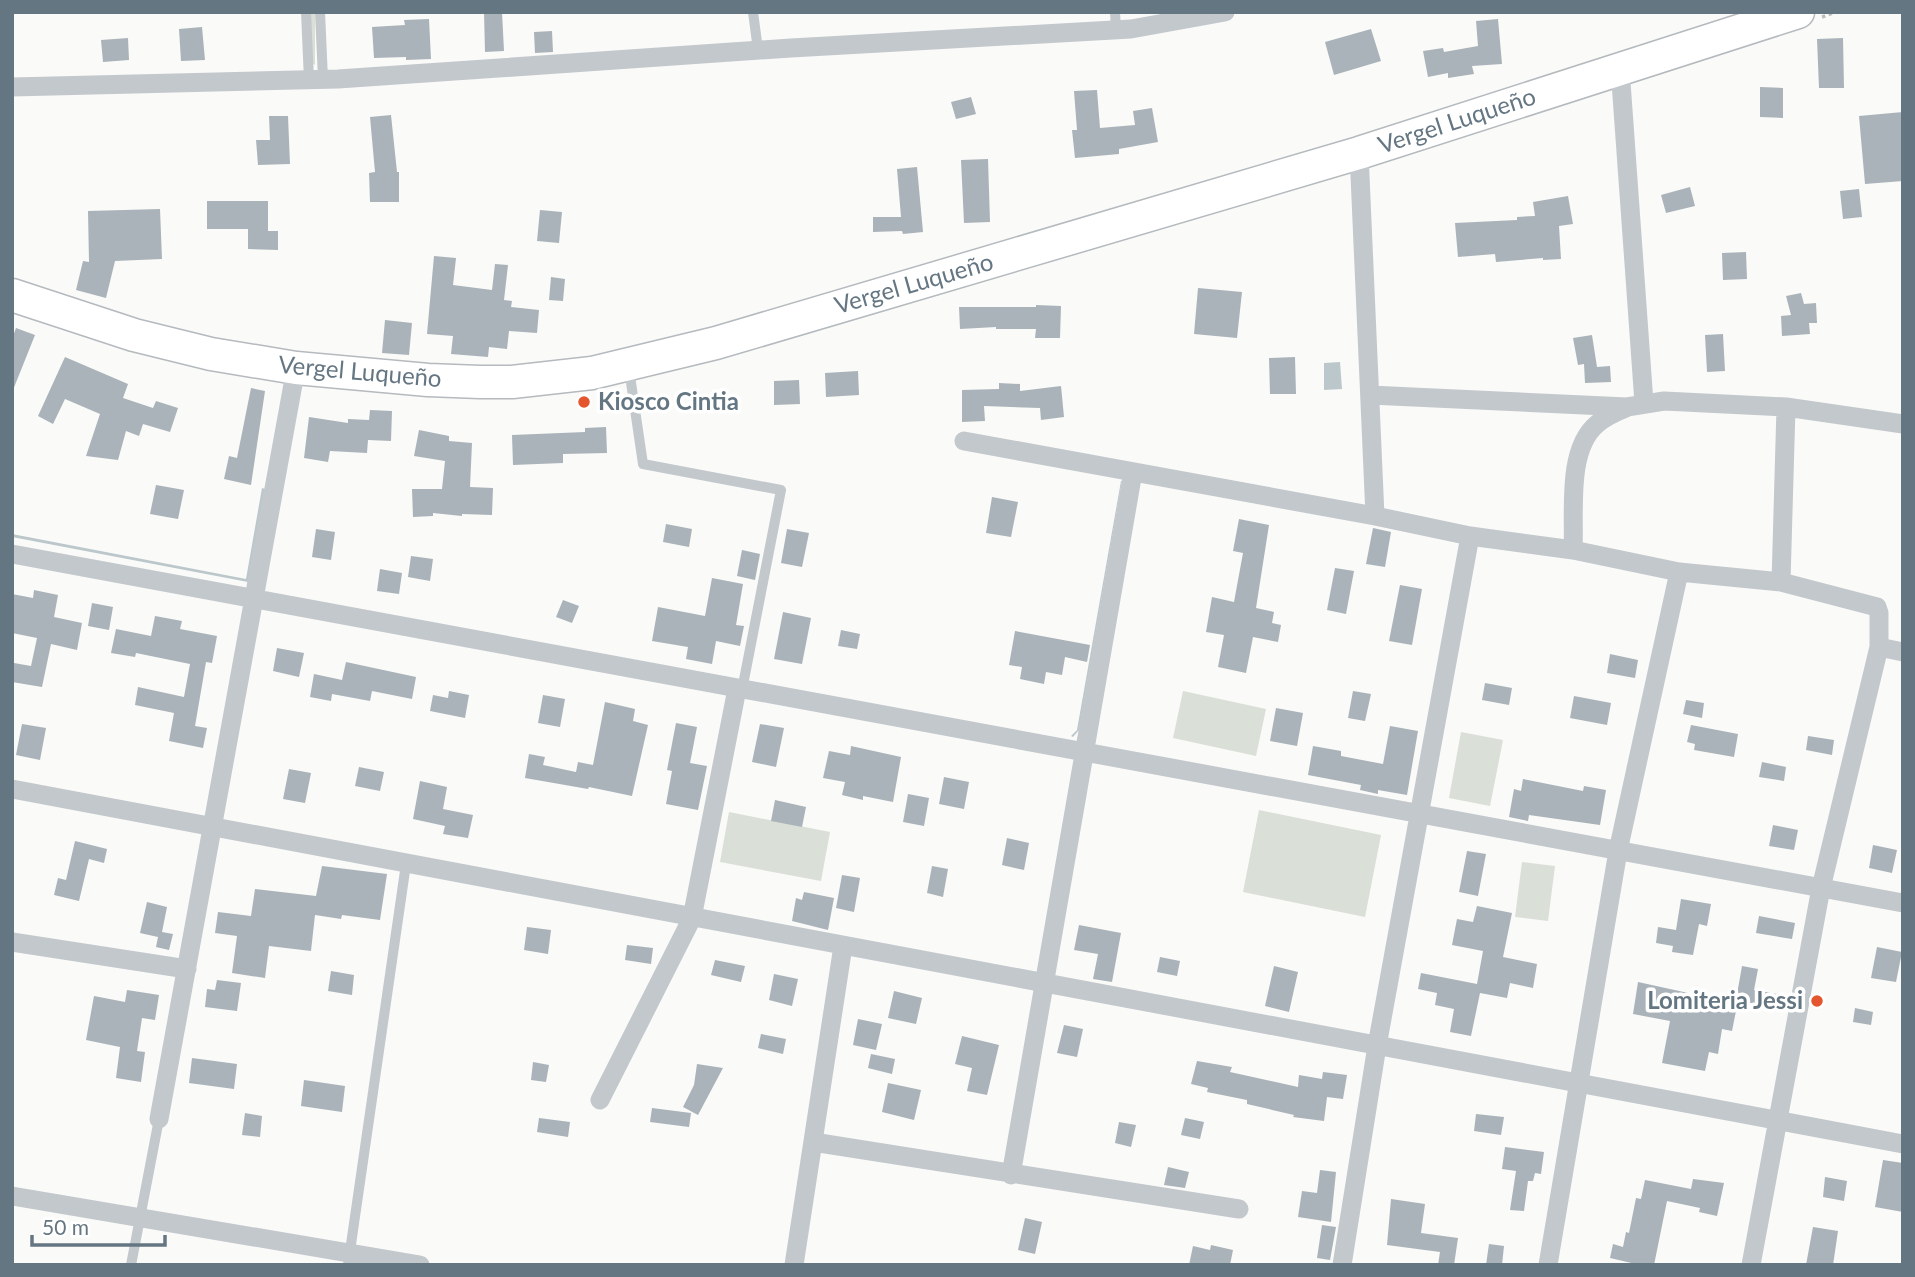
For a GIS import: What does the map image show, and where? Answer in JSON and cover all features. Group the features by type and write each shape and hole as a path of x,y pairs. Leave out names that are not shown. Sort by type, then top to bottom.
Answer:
{"main road":[{"name":"Vergel Luqueño","path":"12,295 134,335 211,354 296,368 428,380 512,382 592,373 729,339 1359,153 1798,12"}],"street":[{"path":"12,88 316,80 758,50 1225,12"},
{"path":"1620,68 1635,405"},
{"path":"1359,153 1375,516"},
{"path":"159,1119 296,368"},
{"path":"1370,395 1635,405 1664,401 1786,407 1903,424"},
{"path":"1573,550 1579,451 1585,438 1597,424 1635,405"},
{"path":"1781,582 1786,407"},
{"path":"964,441 1375,516 1470,536 1573,550 1679,572 1781,582 1877,607 1880,647 1821,888 1751,1265"},
{"path":"1012,1175 1133,471"},
{"path":"1342,1265 1377,1046 1470,536"},
{"path":"12,554 1903,903"},
{"path":"1548,1265 1618,851 1679,572"},
{"path":"1880,647 1903,652"},
{"path":"600,1100 692,918 739,689"},
{"path":"12,789 1903,1144"},
{"path":"12,942 187,969"},
{"path":"794,1265 843,946"},
{"path":"813,1142 1239,1209"},
{"path":"12,1196 139,1217 348,1259 420,1265"}],"lane":[{"path":"306,12 316,80"},
{"path":"316,80 320,12"},
{"path":"753,12 758,50"},
{"path":"628,365 643,464 781,490 739,689"},
{"path":"348,1259 405,864"},
{"path":"131,1265 159,1119"}],"shaded area":[{"path":"310,12 315,12 315,65 312,63"},
{"path":"1340,362 1342,389 1324,390 1324,363"},
{"path":"1121,481 1079,730 1073,737 1071,736 1077,730"},
{"path":"262,488 265,489 248,582 12,537 12,534 246,579"},
{"path":"1183,691 1266,709 1256,756 1173,738"},
{"path":"1461,732 1503,740 1490,806 1449,798"},
{"path":"1259,810 1381,835 1365,917 1243,892"},
{"path":"729,812 830,832 821,881 720,862"},
{"path":"1522,862 1555,866 1548,921 1515,917"}],"building":[{"path":"484,12 502,12 504,51 485,52"},
{"path":"429,19 431,59 374,58 372,27 405,25 404,20"},
{"path":"1498,19 1502,64 1472,66 1474,74 1448,78 1448,73 1428,77 1423,51 1443,48 1444,52 1478,46 1476,21"},
{"path":"202,27 205,60 181,61 179,29"},
{"path":"1371,29 1381,61 1334,75 1325,42"},
{"path":"552,31 553,52 535,53 534,32"},
{"path":"128,38 129,60 103,62 101,40"},
{"path":"1843,38 1844,88 1819,88 1817,39"},
{"path":"1760,87 1783,88 1783,118 1760,117"},
{"path":"1097,90 1100,128 1135,125 1133,111 1152,108 1158,142 1119,149 1119,154 1075,158 1072,130 1077,130 1074,91"},
{"path":"971,97 976,114 956,119 951,102"},
{"path":"1903,112 1903,181 1865,184 1859,116"},
{"path":"391,115 399,172 399,202 370,202 369,173 375,172 370,117"},
{"path":"269,116 288,116 290,164 258,165 256,140 270,140"},
{"path":"988,159 990,222 964,223 961,160"},
{"path":"917,167 923,232 873,232 873,217 901,217 897,169"},
{"path":"1690,187 1695,206 1666,213 1661,195"},
{"path":"1859,189 1862,217 1843,219 1840,191"},
{"path":"1568,196 1573,224 1559,226 1561,259 1496,262 1495,254 1458,257 1455,223 1517,220 1517,217 1535,216 1533,202"},
{"path":"207,201 268,201 268,231 278,231 278,250 248,249 248,229 207,229"},
{"path":"160,209 162,259 115,261 106,298 76,290 83,261 89,262 88,211"},
{"path":"540,210 562,212 559,243 537,241"},
{"path":"1746,252 1747,279 1723,280 1722,253"},
{"path":"434,256 456,258 453,285 492,290 495,264 508,265 504,300 512,301 511,307 539,310 537,333 509,331 507,349 489,347 488,357 451,354 453,336 427,334"},
{"path":"551,277 565,279 563,301 549,300"},
{"path":"1198,288 1242,292 1237,338 1194,334"},
{"path":"1801,293 1804,304 1816,303 1817,323 1809,323 1810,334 1782,336 1781,316 1791,315 1786,296"},
{"path":"1061,306 1060,338 1035,338 1036,329 960,329 959,307"},
{"path":"385,320 412,323 409,355 382,353"},
{"path":"16,328 35,335 13,390 12,339"},
{"path":"1723,334 1725,371 1707,372 1705,335"},
{"path":"1592,335 1597,367 1610,366 1611,382 1585,383 1584,364 1578,365 1573,338"},
{"path":"65,357 128,384 123,398 153,408 156,401 178,408 170,432 143,424 139,436 126,431 118,460 86,456 100,414 65,399 53,424 38,416"},
{"path":"1295,357 1296,394 1270,394 1269,358"},
{"path":"858,371 859,395 826,397 825,373"},
{"path":"799,380 800,404 774,405 774,381"},
{"path":"999,383 1020,384 1020,391 1061,386 1064,417 1041,420 1040,408 984,406 985,421 962,422 962,390 999,389"},
{"path":"251,388 265,391 251,485 224,479 229,456 237,458"},
{"path":"370,410 392,411 391,441 368,440 367,453 330,451 328,462 304,458 309,417 348,423 348,419 369,420"},
{"path":"606,427 607,453 563,454 563,463 513,465 512,435 585,432 585,428"},
{"path":"419,430 449,436 449,441 472,443 470,487 493,488 492,515 433,513 433,516 413,517 412,489 442,489 445,461 414,456"},
{"path":"156,485 184,490 178,519 150,514"},
{"path":"992,497 1018,502 1011,537 986,533"},
{"path":"1239,519 1269,525 1256,608 1274,612 1272,623 1281,625 1278,642 1253,637 1246,673 1218,667 1224,635 1206,632 1212,597 1234,602 1243,553 1233,551"},
{"path":"666,524 692,529 689,547 663,542"},
{"path":"1373,528 1391,532 1385,567 1366,564"},
{"path":"316,529 335,532 331,560 312,557"},
{"path":"787,529 809,533 802,567 781,563"},
{"path":"742,550 760,554 755,580 737,576"},
{"path":"411,556 433,559 430,581 408,577"},
{"path":"1335,568 1354,571 1346,614 1327,610"},
{"path":"380,569 402,573 399,594 377,591"},
{"path":"712,578 743,584 736,625 744,626 740,646 716,641 712,664 686,659 688,647 652,641 658,607 705,616"},
{"path":"1400,585 1422,589 1412,645 1389,641"},
{"path":"34,590 58,595 54,617 82,623 77,650 51,644 42,687 12,682 14,663 31,666 37,638 12,633 12,594 33,598"},
{"path":"563,600 579,606 572,623 556,617"},
{"path":"92,603 113,607 109,630 88,626"},
{"path":"783,612 811,618 802,664 774,659"},
{"path":"155,616 182,621 180,629 217,636 212,663 206,662 195,726 207,728 203,748 169,741 174,713 135,705 138,687 184,697 190,664 136,653 135,657 111,653 116,629 151,636"},
{"path":"841,630 860,634 857,649 838,646"},
{"path":"1015,631 1090,645 1087,662 1065,657 1062,675 1046,672 1044,684 1020,679 1022,667 1009,665"},
{"path":"277,648 304,653 299,677 273,671"},
{"path":"1610,654 1638,660 1635,678 1607,673"},
{"path":"346,662 416,677 412,699 372,691 370,701 332,694 331,701 310,697 314,674 342,680"},
{"path":"1485,683 1512,688 1509,705 1482,700"},
{"path":"449,691 469,695 465,718 430,711 433,695 448,698"},
{"path":"1353,691 1371,694 1365,721 1348,718"},
{"path":"543,695 565,699 560,727 538,723"},
{"path":"1574,696 1611,703 1607,725 1570,718"},
{"path":"1686,700 1704,703 1702,718 1683,714"},
{"path":"605,702 635,709 633,721 648,725 632,796 525,778 529,754 545,757 543,765 576,772 578,762 593,765"},
{"path":"1276,708 1303,713 1297,746 1270,741"},
{"path":"676,723 697,727 690,763 707,766 698,810 666,804 672,771 667,770"},
{"path":"22,724 46,728 40,760 16,755"},
{"path":"760,724 784,728 776,767 752,762"},
{"path":"1691,725 1738,734 1734,757 1694,750 1695,744 1687,742"},
{"path":"1390,726 1418,731 1407,795 1378,790 1378,794 1360,790 1361,785 1308,775 1313,746 1341,751 1341,756 1383,764"},
{"path":"1808,736 1834,740 1832,755 1806,750"},
{"path":"851,746 901,757 893,802 842,795 845,782 823,778 829,751 850,755"},
{"path":"1762,762 1786,767 1784,781 1759,777"},
{"path":"359,767 384,772 380,791 355,786"},
{"path":"289,769 311,773 305,803 283,799"},
{"path":"944,777 969,782 964,809 939,804"},
{"path":"1523,779 1583,791 1584,786 1606,790 1600,825 1529,815 1528,821 1509,817 1514,789 1521,791"},
{"path":"420,781 447,787 443,809 473,815 468,838 443,834 445,826 413,819"},
{"path":"908,794 929,798 924,826 903,822"},
{"path":"775,800 806,807 802,827 771,821"},
{"path":"1773,825 1798,830 1794,850 1769,846"},
{"path":"1007,838 1029,843 1024,870 1002,865"},
{"path":"75,841 107,849 104,863 89,859 79,901 54,895 58,878 66,880"},
{"path":"1873,845 1897,850 1892,873 1869,868"},
{"path":"1467,851 1486,854 1478,896 1459,892"},
{"path":"322,866 387,874 380,920 315,915 311,951 269,946 265,978 232,973 237,936 215,933 218,912 251,916 255,889 316,896"},
{"path":"932,866 948,869 943,897 927,893"},
{"path":"842,875 860,878 854,912 836,908"},
{"path":"804,892 834,898 828,930 792,921 796,898 802,900"},
{"path":"1681,899 1711,904 1707,926 1699,924 1693,955 1672,952 1673,946 1656,943 1658,927 1676,930"},
{"path":"147,902 167,907 162,932 173,934 169,950 156,947 158,937 140,933"},
{"path":"1477,906 1512,913 1503,957 1537,964 1533,988 1510,983 1507,998 1480,993 1471,1036 1450,1032 1454,1009 1435,1005 1437,993 1418,989 1421,973 1477,984 1483,951 1452,945 1457,919 1473,922"},
{"path":"1759,916 1795,923 1792,939 1756,933"},
{"path":"1079,925 1121,933 1112,982 1093,979 1098,954 1074,950"},
{"path":"527,927 551,930 548,954 524,950"},
{"path":"627,945 653,948 651,964 625,960"},
{"path":"1877,947 1902,952 1896,982 1871,978"},
{"path":"1160,957 1180,961 1177,976 1157,972"},
{"path":"715,960 745,966 741,982 711,975"},
{"path":"1274,966 1298,972 1289,1012 1265,1006"},
{"path":"1742,966 1758,969 1754,990 1789,996 1786,1010 1736,1000"},
{"path":"331,971 354,975 352,995 328,991"},
{"path":"774,974 798,979 792,1006 769,1000"},
{"path":"217,980 241,983 237,1011 205,1007 207,989 215,990"},
{"path":"1638,982 1702,996 1701,1005 1736,1011 1732,1031 1722,1029 1718,1054 1709,1052 1705,1071 1662,1063 1670,1021 1633,1014"},
{"path":"127,990 159,995 155,1020 142,1018 137,1051 145,1052 141,1082 116,1078 120,1047 86,1040 94,996 125,1002"},
{"path":"894,991 922,998 916,1024 888,1018"},
{"path":"1855,1008 1873,1012 1871,1025 1853,1022"},
{"path":"858,1019 882,1024 876,1050 853,1045"},
{"path":"1064,1025 1083,1029 1077,1057 1057,1053"},
{"path":"761,1034 786,1039 783,1054 758,1048"},
{"path":"962,1036 999,1045 987,1095 967,1091 972,1068 955,1064"},
{"path":"871,1054 895,1059 892,1074 868,1068"},
{"path":"192,1058 237,1064 234,1089 189,1083"},
{"path":"1197,1061 1232,1067 1230,1072 1298,1087 1299,1075 1322,1079 1323,1072 1347,1075 1343,1099 1327,1097 1324,1121 1293,1117 1294,1115 1247,1104 1247,1100 1207,1092 1208,1088 1191,1084"},
{"path":"533,1062 549,1065 546,1082 531,1080"},
{"path":"697,1064 723,1068 698,1115 683,1107 694,1085"},
{"path":"304,1080 345,1086 342,1112 301,1106"},
{"path":"888,1083 921,1090 914,1120 882,1112"},
{"path":"652,1108 691,1113 689,1127 650,1122"},
{"path":"245,1113 262,1116 260,1137 242,1135"},
{"path":"1476,1114 1504,1117 1501,1135 1474,1131"},
{"path":"539,1118 570,1122 568,1137 537,1132"},
{"path":"1185,1118 1204,1122 1200,1139 1181,1135"},
{"path":"1119,1122 1136,1125 1131,1147 1115,1143"},
{"path":"1505,1147 1544,1152 1541,1174 1535,1173 1533,1181 1528,1181 1524,1211 1510,1210 1516,1171 1502,1169"},
{"path":"1883,1160 1903,1163 1903,1212 1875,1207"},
{"path":"1168,1167 1189,1172 1185,1188 1164,1185"},
{"path":"1320,1170 1336,1172 1331,1222 1298,1217 1302,1191 1317,1193"},
{"path":"1825,1177 1847,1181 1844,1201 1823,1197"},
{"path":"1693,1179 1724,1183 1717,1216 1699,1212 1700,1208 1667,1201 1654,1265 1640,1265 1610,1258 1613,1244 1623,1247 1626,1232 1629,1233 1636,1198 1641,1199 1645,1180 1691,1189"},
{"path":"1391,1199 1425,1204 1421,1233 1458,1238 1454,1265 1438,1265 1440,1252 1387,1245"},
{"path":"1025,1218 1042,1222 1035,1254 1018,1250"},
{"path":"1322,1225 1336,1227 1330,1260 1317,1258"},
{"path":"1813,1227 1838,1231 1833,1265 1806,1265"},
{"path":"1489,1244 1504,1246 1502,1265 1486,1265"},
{"path":"1211,1245 1233,1250 1230,1265 1189,1265 1193,1246 1210,1250"}],"place":[{"name":"Kiosco Cintia","path":"584,402"},
{"name":"Lomiteria Jessi","path":"1817,1001"}]}
